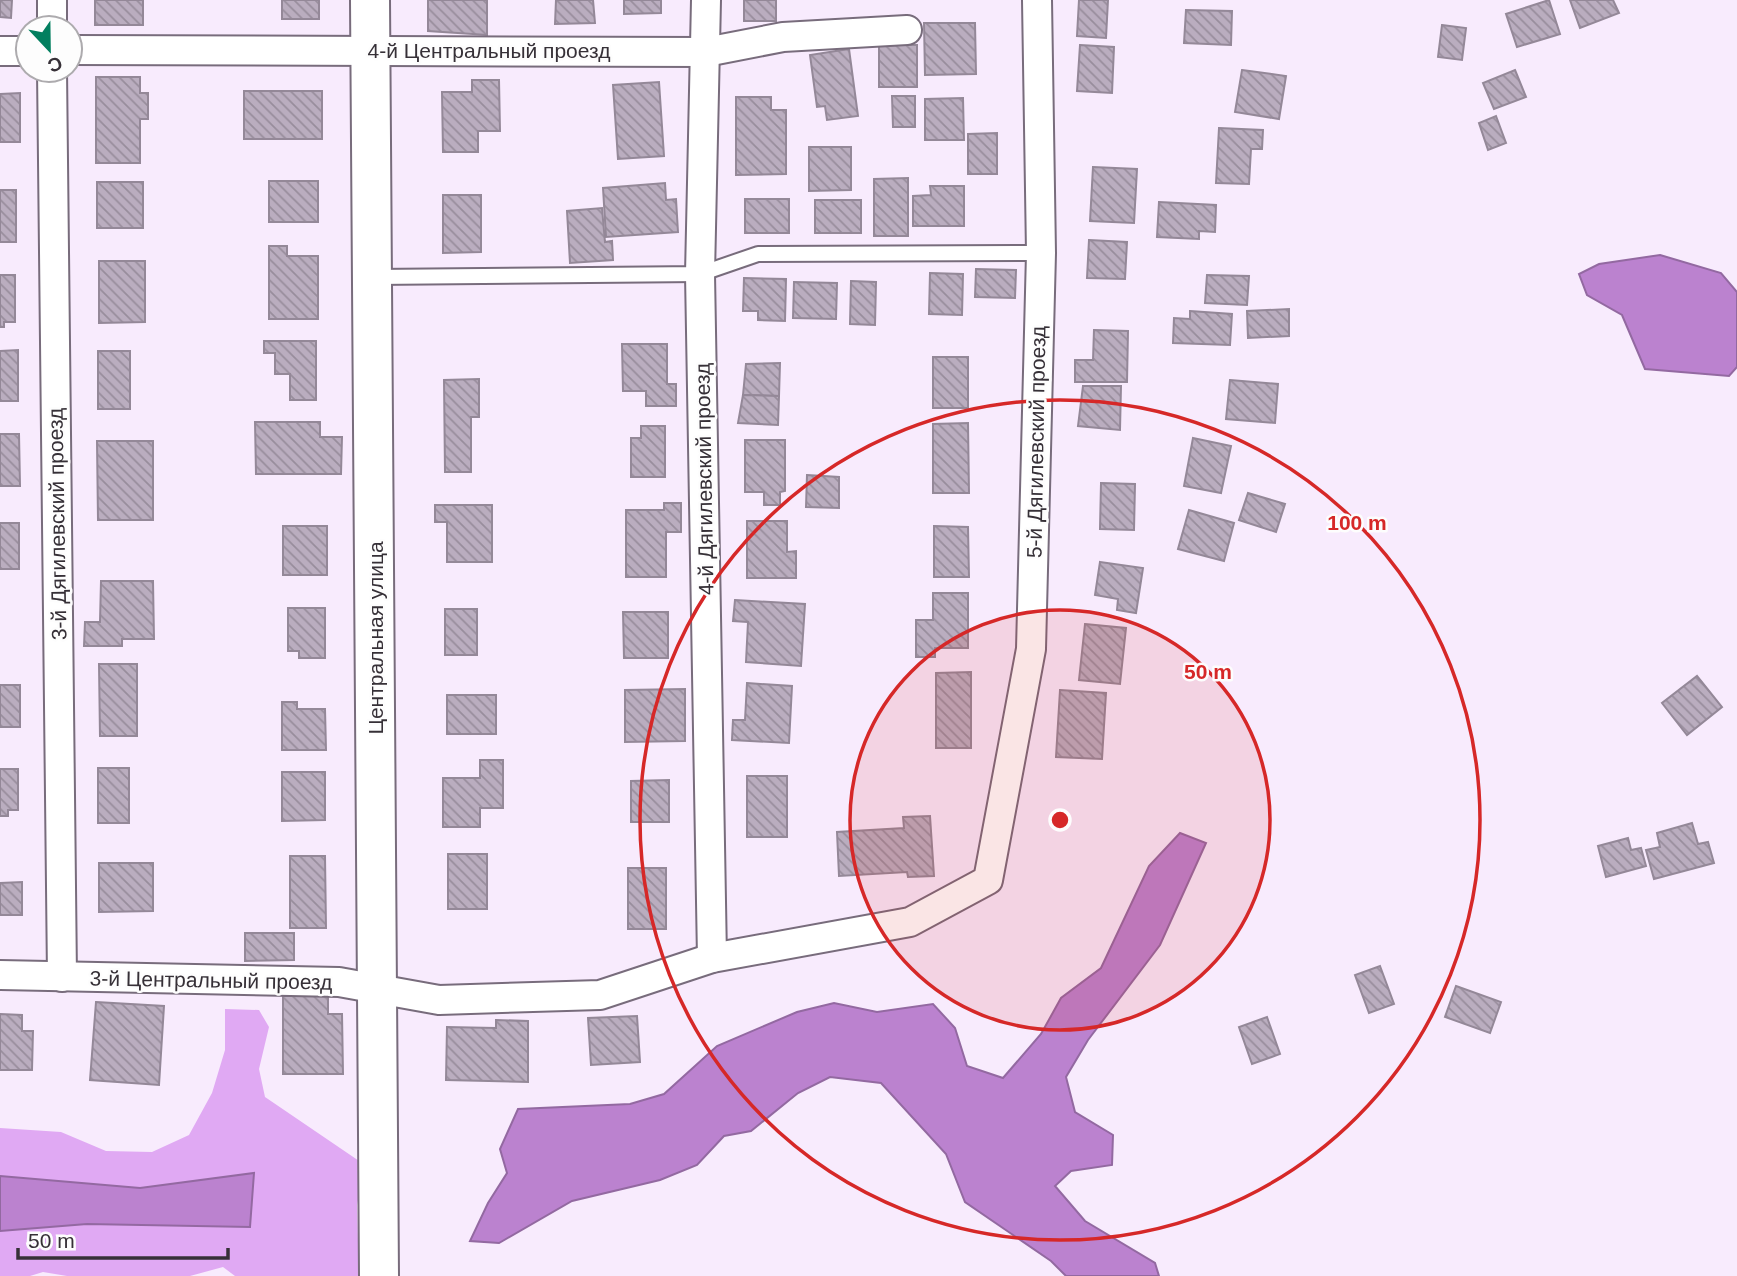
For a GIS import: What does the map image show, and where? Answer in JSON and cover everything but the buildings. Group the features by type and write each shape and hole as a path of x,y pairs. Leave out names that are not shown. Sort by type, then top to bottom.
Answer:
{"street":[{"name":"Центральная улица","path":"370,0 379,1276"},
{"name":"4-й Дягилевский проезд","path":"706,0 700,274 712,958"},
{"name":"5-й Дягилевский проезд","path":"988,880 1031,649 1041,253 1037,0"},
{"name":"4-й Центральный проезд","path":"84,50 369,48 706,52 783,37 907,30"},
{"name":"3-й Дягилевский проезд","path":"52,84 62,977"},
{"name":"3-й Центральный проезд","path":"0,975 339,982 439,1000 600,995 712,958 910,922 988,880"}],"lane":[{"path":"373,277 700,274 758,254 1041,253"}],"shaded area":[{"path":"1660,255 1721,273 1737,292 1737,367 1729,376 1645,369 1622,315 1587,295 1579,274 1599,264"},
{"path":"1180,833 1206,843 1160,945 1088,1040 1066,1077 1075,1112 1113,1135 1112,1165 1071,1171 1055,1186 1085,1221 1155,1263 1159,1276 1066,1276 1051,1261 965,1202 946,1154 881,1083 830,1077 798,1093 751,1131 724,1136 697,1165 660,1180 572,1201 499,1243 470,1241 488,1203 507,1173 500,1149 518,1109 630,1104 664,1094 717,1046 797,1012 834,1003 877,1012 933,1004 955,1028 967,1066 1003,1078 1041,1034 1061,998 1101,968 1149,866"},
{"path":"225,1009 259,1010 269,1027 259,1069 265,1097 365,1165 357,1205 359,1276 235,1276 223,1267 190,1276 67,1276 43,1272 30,1276 0,1276 0,1231 87,1224 249,1226 253,1174 140,1188 0,1176 0,1128 61,1132 106,1151 152,1152 189,1135 212,1093 225,1050"},
{"path":"254,1173 250,1227 87,1224 0,1231 0,1176 140,1188"}]}
